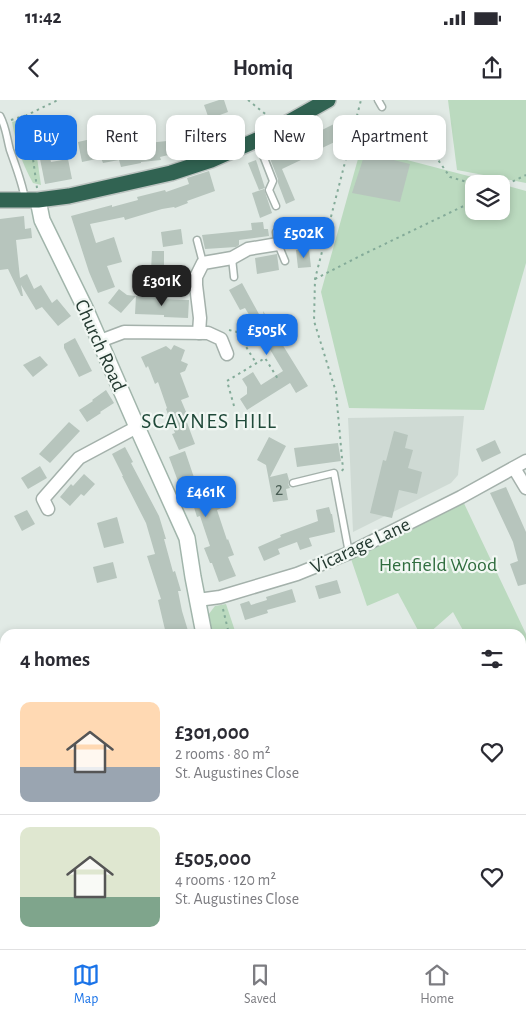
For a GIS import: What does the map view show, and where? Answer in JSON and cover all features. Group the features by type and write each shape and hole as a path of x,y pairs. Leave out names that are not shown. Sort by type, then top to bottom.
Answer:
{"highway":[{"path":"302,115 328,100"},
{"path":"0,200 32,201 104,189 171,173 211,160 255,141"}],"street":[{"name":"Church Road","path":"32,201 86,310 137,428 188,538 203,629"},
{"path":"199,333 200,318 196,277 203,263 232,258 248,249 277,238"},
{"path":"100,341 124,332 208,333 221,339 227,354"},
{"path":"48,509 43,499 79,458 137,428"},
{"name":"Vicarage Lane","path":"198,600 220,597 297,574 349,554 461,497 526,461"},
{"path":"514,468 526,488"}],"lane":[{"path":"378,100 382,107"},
{"path":"2,119 23,186 32,201"},
{"path":"265,160 273,180 269,190 276,206"},
{"path":"277,238 285,261"},
{"path":"197,240 203,263"},
{"path":"232,258 234,277"},
{"path":"293,483 334,474 349,554"}],"path":[{"path":"28,115 58,100"},
{"path":"248,100 266,115"},
{"path":"336,481 344,469 339,420 336,392 314,321 315,279 361,100"},
{"path":"2,119 15,117"},
{"path":"30,160 32,201"},
{"path":"438,160 450,177 465,181"},
{"path":"510,183 526,175"},
{"path":"315,279 465,205"},
{"path":"229,330 237,332 256,363"},
{"path":"234,406 227,380 265,358 278,379"},
{"path":"220,597 228,629"}],"shaded area":[{"path":"464,416 458,475 451,483 353,532 348,418"}],"green space":[{"path":"448,100 526,100 526,183 510,180 510,175 484,175 457,170"},
{"path":"15,121 15,134 12,122"},
{"path":"37,160 41,185 33,183 23,161"},
{"path":"358,160 407,160 465,175 465,220 510,220 510,187 526,191 526,263 484,410 349,408 321,292"},
{"name":"Henfield Wood","path":"461,497 524,629 462,629 453,612 434,629 417,629 398,593 367,606 349,553"},
{"path":"226,604 234,629 203,629 202,623 215,606"}],"building":[{"path":"224,100 228,112 220,115 208,115 204,105"},
{"path":"333,124 333,143 323,148 323,130"},
{"path":"87,140 87,160 92,160 82,162 78,142"},
{"path":"166,141 166,156 160,157 161,160 121,167 119,160 156,160 156,142"},
{"path":"40,160 51,160 51,162 68,160 72,179 45,184"},
{"path":"102,160 119,160 103,163"},
{"path":"256,160 265,188 259,190 248,163"},
{"path":"271,160 301,160 282,169 295,200 286,204"},
{"path":"363,160 394,160 410,164 400,202 352,193"},
{"path":"209,171 215,191 187,201 188,203 175,208 162,209 125,220 124,217 90,224 96,243 114,237 122,262 107,266 115,287 98,293 89,272 71,216 138,200 137,197 165,190 166,192 189,184 187,178"},
{"path":"264,189 272,213 260,218 252,193"},
{"path":"24,216 25,229 31,228 32,238 16,240 20,278 27,274 34,289 41,285 52,303 57,299 71,316 58,326 42,307 36,310 21,285 23,296 21,296 8,269 0,270 0,219"},
{"path":"312,219 314,237 302,238 300,220"},
{"path":"263,222 264,229 268,229 269,236 239,240 239,245 236,247 205,249 202,235 252,230 251,223"},
{"path":"181,229 183,244 163,247 161,232"},
{"path":"309,249 311,267 298,268 296,250"},
{"path":"152,251 164,251 164,270 151,270"},
{"path":"277,254 279,270 257,274 255,258"},
{"path":"242,283 266,327 263,311 308,386 296,393 290,383 247,410 240,399 247,394 247,387 242,379 253,372 261,385 283,371 245,308 240,310 229,290"},
{"path":"119,289 127,295 136,296 121,313 108,303"},
{"path":"136,296 189,300 188,318 135,314"},
{"path":"75,338 92,371 79,377 64,348 64,344"},
{"path":"174,345 185,350 181,361 188,364 185,371 180,373 189,397 181,400 189,419 186,420 195,444 179,450 172,434 175,433 158,382 155,384 148,366 146,368 141,357 166,346 171,350"},
{"path":"40,356 48,365 33,377 23,365"},
{"path":"106,390 114,403 87,422 79,410"},
{"path":"69,422 80,431 50,463 39,454"},
{"path":"394,431 408,435 405,448 413,450 408,468 422,472 417,494 399,490 392,518 370,513 383,460 386,461"},
{"path":"269,437 286,446 270,477 287,473 290,488 286,489 288,500 273,502 266,465 257,460"},
{"path":"495,440 501,453 482,462 476,449"},
{"path":"338,443 341,461 297,467 294,448"},
{"path":"125,447 133,462 131,463 159,516 173,572 175,571 181,591 178,591 187,629 165,629 158,600 161,599 147,556 155,554 146,523 112,454"},
{"path":"185,451 202,501 222,494 226,506 217,510 234,555 228,557 236,576 219,582 204,548 210,546 200,516 197,517 192,501 186,503 169,457"},
{"path":"40,466 47,478 28,489 21,478"},
{"path":"84,474 95,484 84,496 81,494 70,506 60,497 71,484 73,486"},
{"path":"506,487 526,532 526,584 518,586 510,564 518,561 513,542 490,493"},
{"path":"329,507 335,532 309,538 312,546 300,550 297,542 278,549 280,554 264,561 258,547 281,537 280,535 318,521 316,510"},
{"path":"27,510 35,524 22,531 14,516"},
{"path":"117,517 124,543 104,548 97,523"},
{"path":"113,562 117,578 97,583 93,567"},
{"path":"337,580 341,593 319,599 315,586"},
{"path":"292,589 296,602 267,610 268,613 245,620 240,604 249,601 251,605 267,600 266,597"}],"district":[{"name":"SCAYNES HILL","path":"209,420"}]}
